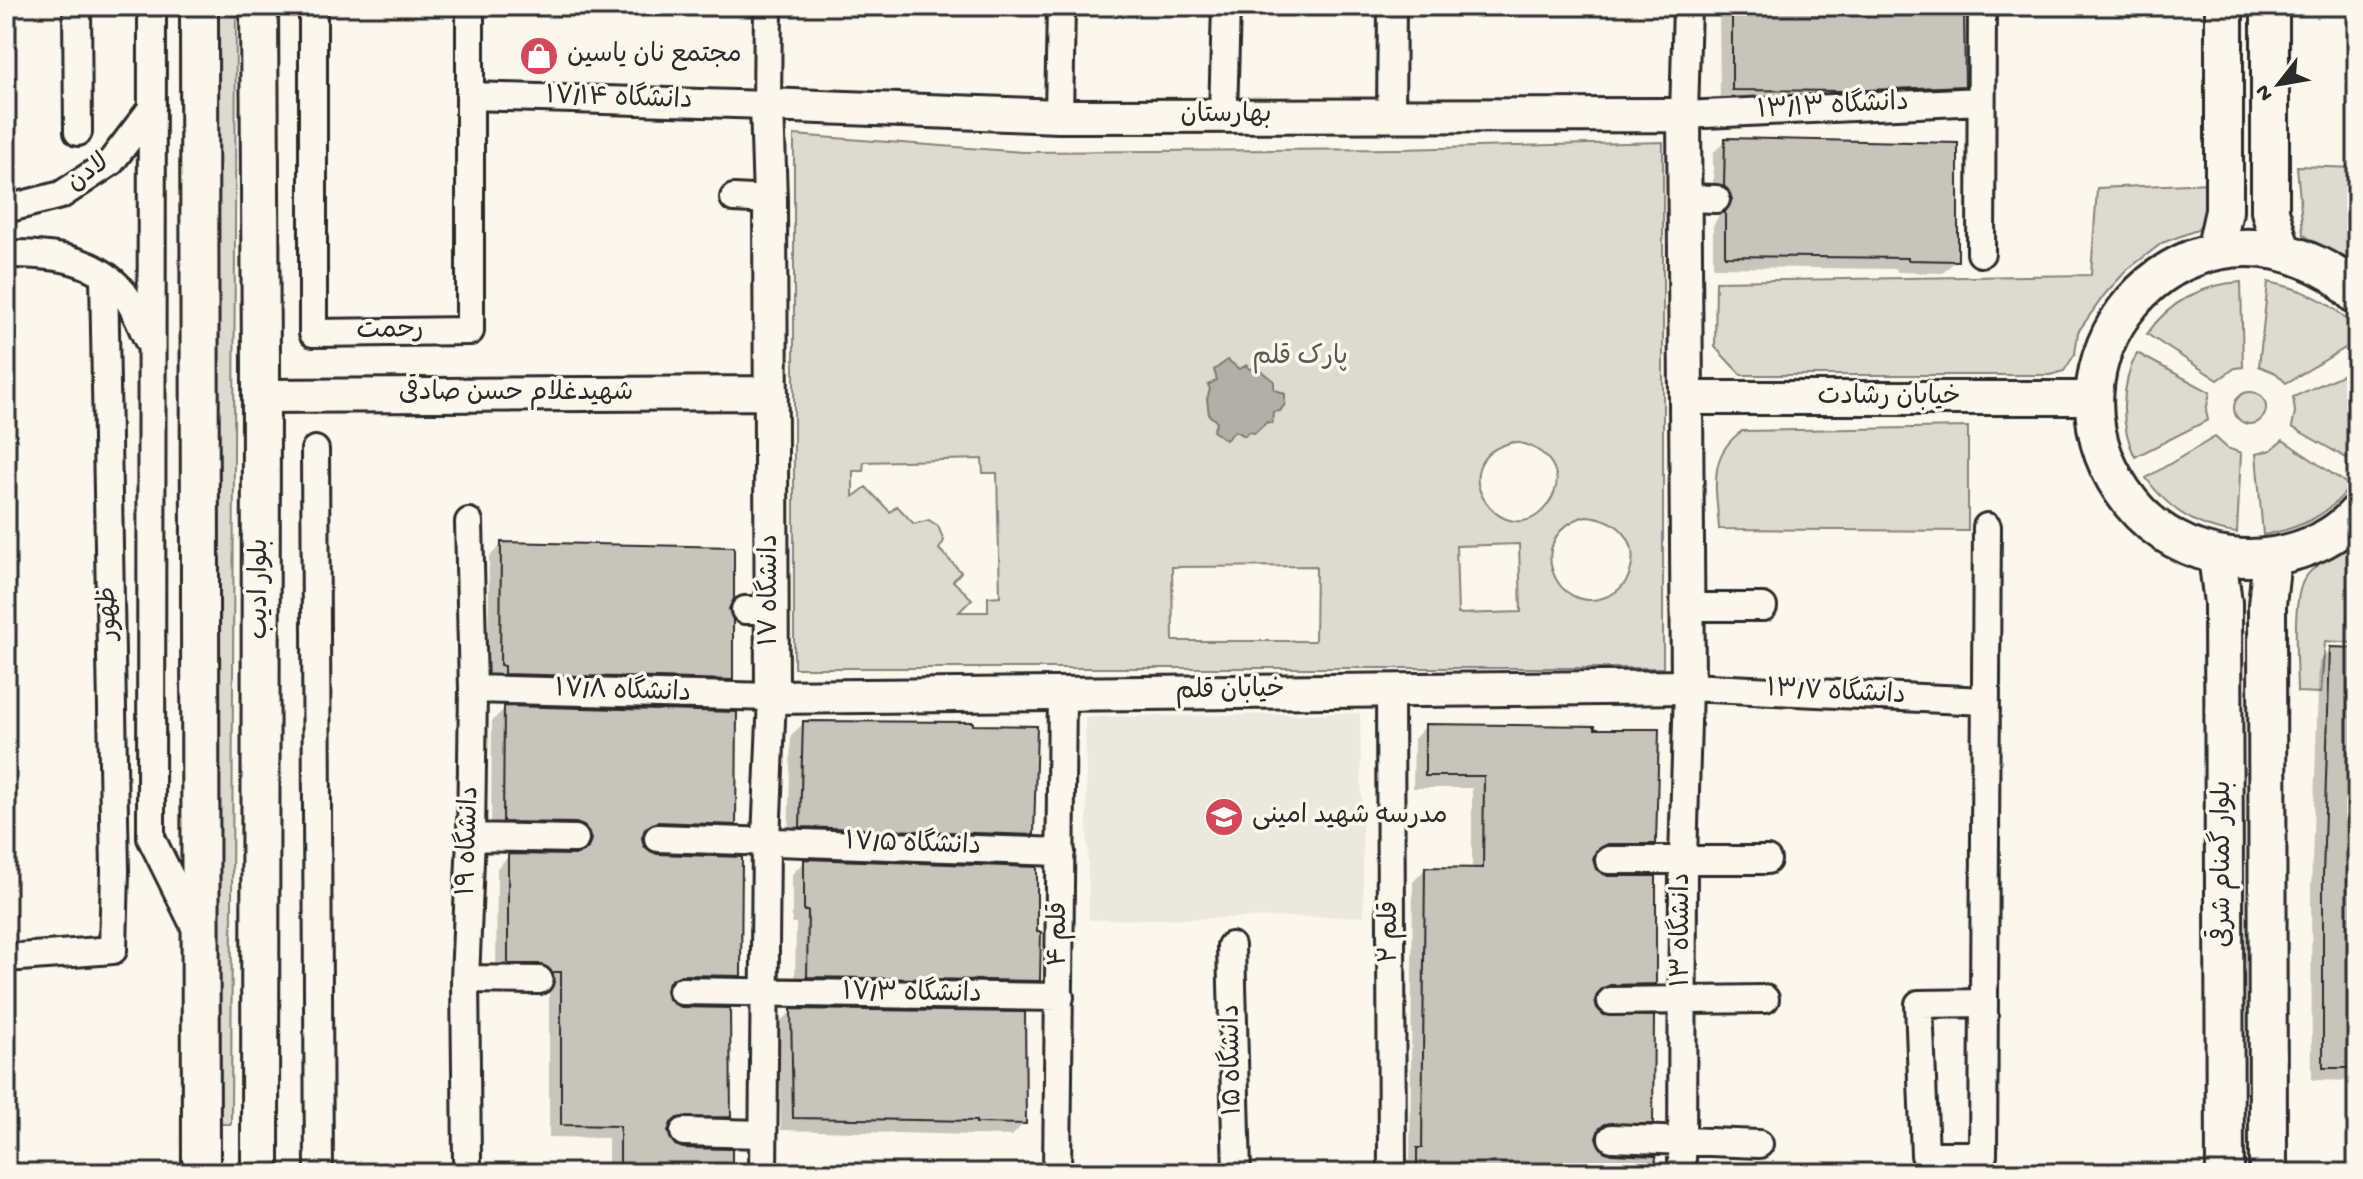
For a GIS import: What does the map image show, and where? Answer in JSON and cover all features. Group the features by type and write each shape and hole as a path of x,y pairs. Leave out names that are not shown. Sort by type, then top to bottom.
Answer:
{"main road":[{"path":"199,6 201,1173"},
{"name":"بلوار ادیب","path":"259,6 260,1173"},
{"path":"2215,251 2224,211 2224,6"},
{"path":"2270,6 2270,211 2282,252"},
{"path":"2357,296 2331,272 2282,252 2248,248 2215,251 2176,265 2143,289 2117,320 2100,358 2093,398 2098,442 2115,482 2141,516 2177,541 2217,556 2245,559 2272,557 2313,545 2350,522 2357,513"},
{"name":"بلوار گمنام شرقی","path":"2217,556 2223,603 2225,1173"},
{"name":"بلوار گمنام شرقی","path":"2268,1173 2267,605 2272,557"},
{"path":"201,1136 260,1136 275,1173"},
{"path":"179,1173 201,1136"}],"street":[{"path":"77,6 78,132"},
{"path":"152,6 151,838 200,937"},
{"name":"رحمت","path":"313,6 313,333 470,331 470,6"},
{"name":"دانشگاه ۱۷","path":"763,1173 766,840 772,697 758,610 771,393 768,6"},
{"path":"1059,116 1061,6"},
{"path":"1223,116 1226,6"},
{"path":"1391,115 1392,6"},
{"path":"1687,6 1684,115 1700,199 1686,398 1688,687"},
{"path":"1981,253 1982,6"},
{"name":"دانشگاه ۱۷/۱۴","path":"471,96 767,105"},
{"name":"دانشگاه ۱۳/۱۳","path":"1684,115 1981,101"},
{"name":"بهارستان","path":"767,105 1059,116 1684,115"},
{"name":"لادن","path":"6,209 61,195 111,162 152,108"},
{"path":"734,198 770,200"},
{"path":"6,254 49,254 91,266 123,291 152,348"},
{"name":"ظهور","path":"6,958 113,950 115,871 104,276"},
{"name":"شهیدغلام حسن صادقی","path":"261,396 771,393"},
{"name":"خیابان رشادت","path":"1686,398 2093,398"},
{"path":"315,450 319,1173"},
{"name":"دانشگاه ۱۹","path":"467,1160 465,979 473,689 469,522"},
{"path":"1984,1003 1919,1004 1925,1155 1983,1155 1984,1003 1985,701 1987,527"},
{"path":"1687,607 1763,607"},
{"name":"دانشگاه ۱۳/۷","path":"1688,687 1985,701"},
{"name":"خیابان قلم","path":"772,697 1688,687"},
{"name":"دانشگاه ۱۳","path":"1682,1173 1683,860 1688,687"},
{"name":"دانشگاه ۱۷/۸","path":"473,689 772,697"},
{"name":"قلم ۲","path":"1390,690 1392,1173"},
{"name":"قلم ۴","path":"1057,1173 1062,694"},
{"path":"471,837 575,839"},
{"name":"دانشگاه ۱۷/۵","path":"658,838 1061,852"},
{"path":"1609,860 1767,860"},
{"name":"دانشگاه ۱۵","path":"1231,946 1237,1173"},
{"path":"465,979 539,980"},
{"name":"دانشگاه ۱۷/۳","path":"682,991 1060,997"},
{"path":"1611,1001 1765,999"},
{"path":"684,1132 763,1134"},
{"path":"1612,1138 1759,1144"}],"shaded area":[{"path":"1228,360 1239,369 1247,365 1249,369 1257,368 1274,381 1274,389 1285,394 1285,404 1280,411 1273,412 1272,423 1267,422 1255,433 1248,432 1245,436 1235,431 1226,440 1213,431 1217,422 1209,415 1207,399 1208,385 1217,380 1214,370"},
{"name":"مدرسه شهید امینی","path":"1360,713 1364,916 1089,920 1085,717"}],"green space":[{"path":"215,6 236,6 231,1124 212,1124"},
{"name":"پارک قلم","path":"794,135 1023,152 1401,149 1663,142 1663,668 794,668","holes":["1514,442 1536,449 1551,463 1555,472 1554,493 1548,504 1531,518 1514,521 1498,514 1485,501 1478,485 1479,467 1491,452","982,459 983,473 997,473 1000,596 988,597 988,612 959,612 972,599 953,581 961,572 939,549 944,541 938,526 929,520 914,524 897,506 890,512 866,487 853,497 853,471 863,471 864,462","1586,516 1606,521 1622,531 1628,539 1633,558 1623,585 1608,596 1589,600 1573,596 1561,586 1553,572 1550,556 1555,540 1566,526","1519,544 1521,612 1458,614 1456,546","1316,566 1315,641 1173,641 1172,567"]},
{"path":"2297,166 2357,168 2357,264 2303,234"},
{"path":"2210,183 2205,218 2197,230 2162,243 2127,270 2078,332 2075,354 2064,371 2050,375 1741,375 1715,347 1716,281 2091,275 2097,188"},
{"path":"2241,282 2243,367 2235,368 2218,380 2147,334 2166,313 2188,297 2213,286"},
{"path":"2268,282 2321,300 2344,317 2357,341 2286,383 2276,373 2259,366"},
{"path":"2137,353 2210,392 2206,411 2208,420 2135,457 2126,431 2124,405 2128,378"},
{"path":"2357,368 2357,464 2292,427 2295,412 2293,397"},
{"path":"2250,392 2261,397 2266,408 2261,419 2250,424 2239,419 2234,408 2239,397"},
{"path":"1968,427 1968,531 1719,529 1718,463 1731,441 1742,431"},
{"path":"2215,437 2227,448 2241,453 2237,533 2210,527 2186,516 2164,499 2146,478"},
{"path":"2283,440 2350,486 2312,520 2263,535 2256,454 2271,450"},
{"path":"2357,541 2357,643 2325,641 2321,693 2297,692 2296,616 2301,588 2316,566"}],"building":[{"path":"1732,6 1964,6 1965,86 1843,91 1732,90"},
{"path":"1725,138 1958,143 1958,261 1725,256 1725,212 1732,199 1724,186"},
{"path":"501,542 734,547 734,599 729,609 733,620 733,680 504,674 504,666 500,665"},
{"path":"2330,647 2357,648 2357,1068 2323,1068 2323,876"},
{"path":"504,706 737,712 736,825 658,822 645,829 642,838 644,846 657,854 742,857 741,976 681,975 669,982 666,990 668,999 681,1007 730,1008 731,1117 677,1118 668,1132 675,1145 683,1148 732,1149 732,1173 620,1173 620,1126 561,1125 561,972 552,972 539,964 508,964 508,854 575,855 588,848 591,839 584,826 576,823 503,822"},
{"path":"803,721 973,722 973,725 1037,726 1034,835 800,827"},
{"path":"1425,724 1659,729 1656,844 1608,844 1596,851 1593,859 1596,869 1608,876 1656,876 1656,984 1610,985 1598,993 1595,1000 1597,1008 1604,1015 1654,1016 1653,1124 1605,1124 1596,1138 1603,1151 1611,1154 1656,1156 1655,1173 1417,1173 1417,1148 1422,1148 1425,867 1483,868 1484,776 1425,776"},
{"path":"804,859 1037,867 1040,981 807,977 808,911 804,911"},
{"path":"791,1009 1025,1012 1026,1124 793,1118"}],"place":[{"name":"مجتمع نان یاسین","path":"539,56"},
{"name":"مدرسه شهید امینی","path":"1224,817"}]}
